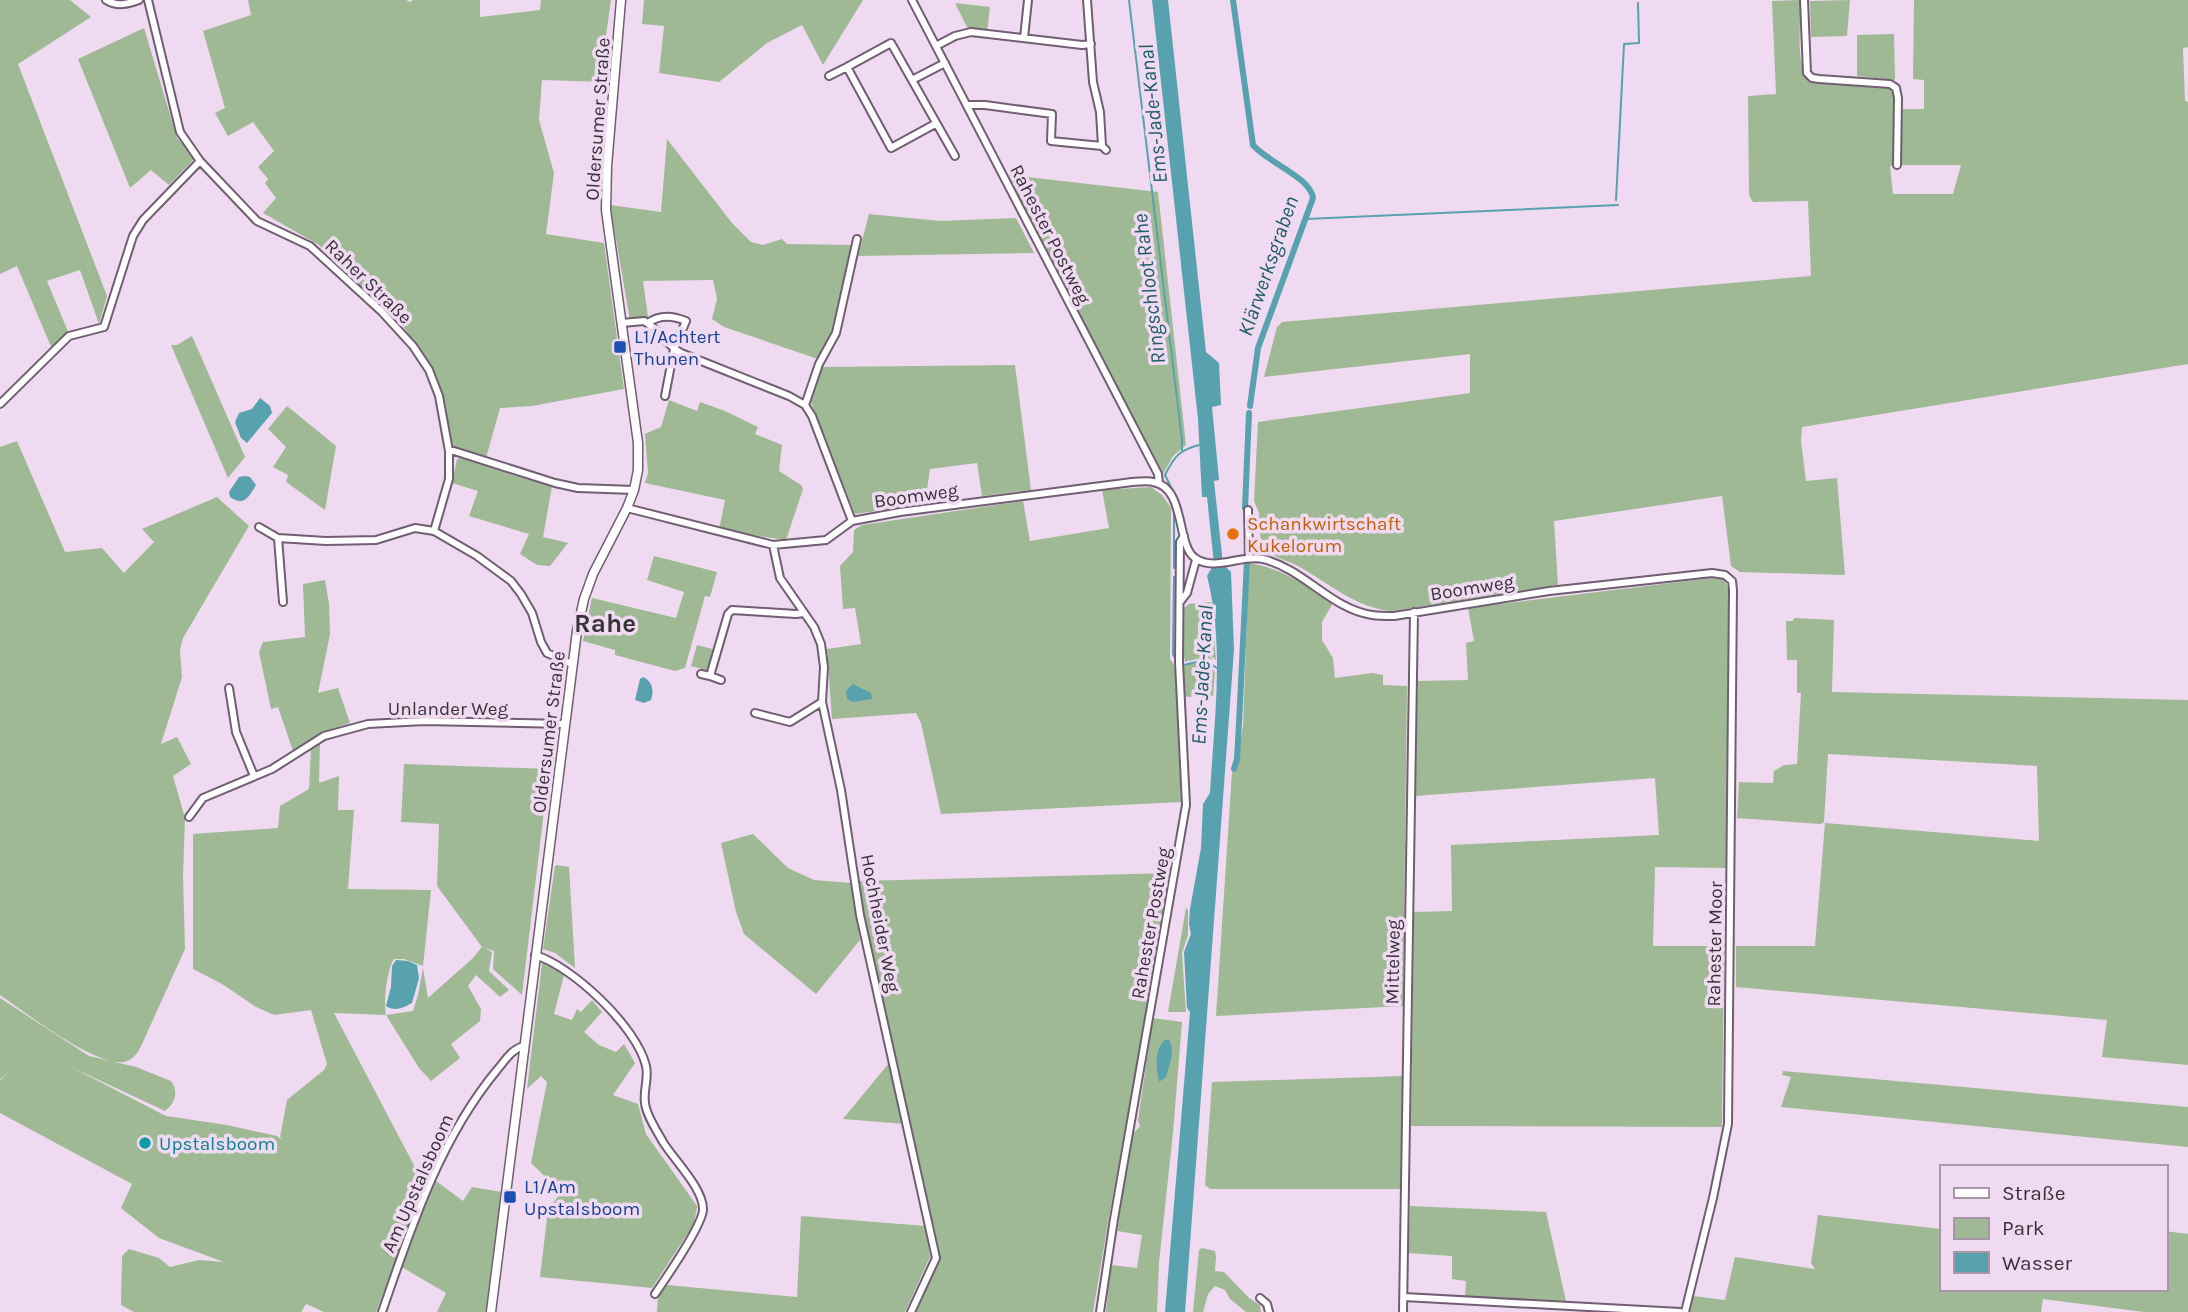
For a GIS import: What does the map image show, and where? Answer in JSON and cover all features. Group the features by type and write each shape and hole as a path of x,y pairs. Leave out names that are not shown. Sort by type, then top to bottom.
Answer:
{"main road":[{"name":"Oldersumer Straße","path":"491,1312 572,664 584,599 593,574 627,508 638,470 638,443 606,210 621,0"}],"street":[{"path":"106,0 128,5 139,0"},
{"name":"Raher Straße","path":"148,0 180,132 200,161 257,221 310,246 381,311 413,346 429,370 439,396 449,451 449,479 433,531"},
{"path":"1024,38 1028,0"},
{"path":"967,105 1052,114 1051,141 1104,148 1093,82 1087,0"},
{"path":"1804,0 1807,74 1812,78 1890,84 1896,88 1897,165"},
{"name":"Rahester Postweg","path":"913,1 1158,474 1159,484"},
{"path":"936,46 955,36 971,32 1082,46 1091,44"},
{"path":"829,76 891,43 954,156"},
{"path":"912,80 945,63"},
{"path":"847,66 891,148 935,124"},
{"path":"0,404 69,336 104,327 133,236 144,220 200,161"},
{"path":"805,405 819,364 836,333 857,239"},
{"path":"648,323 673,316 687,321 674,349 665,396"},
{"path":"622,323 640,320 648,323 674,349 805,405 812,416 852,521"},
{"path":"449,451 578,488 634,490"},
{"name":"Boomweg","path":"627,508 773,545 826,540 852,521 900,512 1132,482 1159,484"},
{"path":"1159,484 1171,496 1179,511 1184,536 1191,555 1196,559 1186,593 1179,604"},
{"path":"1248,510 1249,558"},
{"path":"259,527 278,538 326,541 376,540 415,528 433,531 477,556 511,581 532,613 547,653 572,664"},
{"name":"Rahester Postweg","path":"1100,1312 1186,805 1179,662 1180,542 1184,536"},
{"path":"278,538 283,602"},
{"name":"Hochheider Weg","path":"773,545 780,578 814,627 821,644 824,667 822,702 841,790 860,915 936,1258 911,1312"},
{"name":"Boomweg","path":"1196,559 1210,563 1261,558 1279,564 1353,609 1371,615 1394,616 1549,591 1712,573 1726,575"},
{"name":"Rahester Moor","path":"1404,1297 1682,1312 1713,1198 1728,1124 1733,590 1732,581 1726,575"},
{"path":"710,676 728,614 732,610 804,613"},
{"name":"Mittelweg","path":"1404,1312 1414,612"},
{"path":"701,674 721,680"},
{"path":"229,688 236,732 254,776"},
{"path":"755,713 790,722 822,702"},
{"name":"Unlander Weg","path":"189,817 204,798 272,769 324,736 368,724 424,720 565,724"},
{"path":"535,955 571,973 603,1002 631,1035 641,1051 646,1067 645,1106 663,1142 700,1195 703,1211 698,1224 655,1294"},
{"name":"Am Upstalsboom","path":"382,1312 412,1225 449,1141 472,1100 513,1051 524,1046"},
{"path":"1260,1298 1269,1312"}],"green space":[{"path":"0,0 70,0 91,17 18,64 107,296 99,324 80,270 47,281 69,334 52,349 17,266 0,274"},
{"path":"248,0 480,0 480,17 540,10 541,0 611,0 604,50 610,51 607,82 542,80 539,120 554,173 546,234 604,243 624,389 532,406 500,408 486,458 455,448 451,442 445,401 436,375 401,323 366,294 319,245 263,213 276,198 265,183 268,179 258,167 274,151 253,122 228,136 215,113 225,108 203,31 251,15"},
{"path":"644,0 863,0 823,65 802,25 767,43 719,82 659,73 664,26 642,24"},
{"path":"1801,0 1800,53 1808,80 1885,87 1894,94 1895,165 1890,166 1893,194 1953,194 1961,165 1901,165 1901,109 1924,109 1924,80 1913,79 1914,0 2188,0 2188,47 2183,48 2185,101 2188,102 2188,364 1802,427 1806,481 1837,478 1845,575 1740,572 1731,566 1722,496 1554,521 1558,585 1392,611 1365,605 1261,547 1259,513 1254,501 1258,422 1470,393 1470,354 1264,377 1277,327 1282,322 1811,276 1808,201 1753,202 1749,195 1748,96 1776,94 1772,1"},
{"path":"1850,0 1847,36 1811,37 1810,1"},
{"path":"955,3 990,7 987,32 969,31"},
{"path":"144,28 177,138 195,158 169,185 151,170 130,188 78,59"},
{"path":"1894,34 1895,80 1857,76 1857,35"},
{"path":"667,139 732,223 751,242 763,245 782,239 787,244 852,245 836,328 818,359 724,327 712,319 717,299 713,280 643,281 648,317 630,320 610,205 661,212"},
{"path":"1009,175 1158,192 1186,445 1173,456 1163,474 1028,217"},
{"path":"869,214 940,221 1016,218 1034,253 858,256"},
{"path":"192,336 245,457 228,478 171,345 177,345"},
{"path":"1015,365 1031,490 982,496 977,463 930,469 925,504 855,514 809,397 822,367"},
{"path":"669,400 697,411 700,402 725,411 758,427 755,434 782,445 779,471 803,489 786,540 719,530 725,500 645,483 648,473 645,434 661,427"},
{"path":"287,406 336,446 325,510 286,482 288,475 273,467 286,447 268,429"},
{"path":"17,441 65,552 102,548 124,573 154,542 142,529 217,497 249,526 183,638 180,650 182,677 161,744 177,737 191,764 173,776 185,818 185,949 137,1053 124,1062 96,1056 79,1047 0,995 0,447"},
{"path":"457,459 552,486 543,537 568,543 550,566 537,565 520,554 529,534 469,516 478,491 452,483"},
{"path":"1151,487 1162,495 1171,508 1170,659 1175,666 1181,802 941,814 921,723 916,713 832,719 827,649 861,644 855,608 843,609 840,566 853,552 854,530 862,525 1023,501 1030,541 1109,528 1102,490"},
{"path":"654,556 717,572 710,597 705,596 685,668 675,671 615,655 615,650 583,641 592,598 676,618 684,592 647,580"},
{"path":"1249,563 1283,573 1333,603 1322,622 1322,640 1333,658 1335,678 1372,673 1383,675 1383,685 1407,686 1403,1006 1216,1016 1232,772 1236,769 1243,726"},
{"path":"1720,577 1724,579 1730,593 1726,868 1655,867 1653,946 1724,946 1722,1127 1411,1126 1414,912 1452,911 1451,845 1659,835 1655,778 1415,796 1417,681 1468,680 1466,643 1474,641 1468,608"},
{"path":"325,580 330,634 318,693 338,688 350,723 323,733 293,751 278,707 271,709 259,652 263,642 305,637 303,584"},
{"path":"1211,602 1216,660 1203,650 1213,660 1205,657 1185,662 1182,635 1184,608 1189,604"},
{"path":"1794,618 1834,620 1832,692 2188,700 2188,1065 2102,1057 2107,1020 1736,987 1736,946 1815,946 1825,823 2039,841 2037,766 1828,754 1824,822 1821,824 1737,818 1739,782 1773,783 1774,771 1784,765 1797,764 1801,693 1797,693 1797,660 1787,660 1786,621 1793,621"},
{"path":"697,645 716,650 710,671 691,666"},
{"path":"1205,663 1215,672 1213,696 1183,697 1182,666"},
{"path":"320,743 319,783 339,776 338,810 354,810 348,889 431,890 423,966 404,959 394,959 386,986 386,1015 334,1013 418,1173 422,1176 424,1172 463,1201 472,1187 502,1192 486,1312 437,1312 446,1293 395,1263 398,1253 376,1312 324,1312 306,1304 301,1312 134,1312 121,1305 122,1256 129,1249 159,1258 170,1267 199,1260 224,1262 159,1238 121,1208 132,1184 0,1113 0,1080 9,1072 0,1079 0,998 89,1056 136,1067 171,1081 175,1097 165,1111 71,1067 166,1116 227,1125 277,1136 282,1140 280,1137 287,1100 324,1070 327,1064 311,1010 274,1015 193,969 193,834 278,828 280,806 309,789 311,749"},
{"path":"404,764 549,769 522,995 493,969 494,951 485,948 492,952 489,971 509,990 500,997 476,975 468,986 481,1009 480,1021 451,1044 460,1058 431,1081 419,1068 386,1015 413,1011 423,968 428,998 482,947 437,886 439,824 401,822"},
{"path":"753,834 788,868 814,880 851,883 860,940 816,994 744,934 736,912 721,843"},
{"path":"557,865 569,867 575,968 555,953 543,949"},
{"path":"1172,873 1093,1312 914,1312 938,1258 862,913 858,881"},
{"path":"1186,908 1188,935 1182,953 1186,1012 1168,1012"},
{"path":"542,963 565,971 554,1014 572,1020 577,1009 581,1012 592,1000 602,1012 584,1032 599,1045 616,1052 624,1044 635,1063 613,1095 638,1104 646,1134 697,1206 694,1224 652,1288 540,1277 548,1210 561,1192 531,1163 547,1082 541,1076 527,1089"},
{"path":"1153,1018 1182,1022 1159,1263 1157,1312 1106,1312 1111,1265 1137,1268 1142,1235 1117,1231 1132,1135 1140,1126 1138,1120"},
{"path":"889,1063 905,1124 843,1119"},
{"path":"1783,1071 2188,1107 2188,1147 1781,1107 1791,1077 1782,1075"},
{"path":"1403,1076 1401,1189 1210,1189 1205,1185 1212,1082"},
{"path":"1410,1206 1546,1212 1566,1301 1465,1296 1466,1281 1452,1279 1452,1256 1408,1253"},
{"path":"1818,1215 1940,1229 1940,1291 2167,1291 2167,1231 2188,1234 2188,1312 2144,1312 2043,1299 2041,1312 1689,1312 1693,1296 1725,1300 1735,1257 1815,1269 1811,1263"},
{"path":"801,1216 925,1226 930,1257 905,1312 657,1312 658,1296 667,1285 797,1297"},
{"path":"1202,1248 1215,1251 1215,1271 1224,1272 1249,1298 1260,1305 1261,1312 1246,1312 1230,1299 1225,1290 1215,1286 1208,1294 1203,1312 1193,1312 1199,1250"}],"water":[{"path":"1152,0 1168,0 1206,352 1219,363 1221,405 1212,407 1219,480 1214,481 1223,564 1231,572 1234,650 1185,1312 1165,1312 1190,1012 1187,1008 1184,952 1191,934 1190,909 1201,848 1203,804 1210,793 1217,656 1216,629 1207,576 1214,564 1207,497 1202,497 1198,419"},
{"path":"260,398 270,406 272,413 247,443 241,438 235,422 239,413 252,409"},
{"path":"239,477 250,477 256,485 246,499 235,500 230,497 229,492"},
{"path":"643,677 649,681 652,690 651,700 644,703 635,700 640,679"},
{"path":"853,684 871,693 872,699 853,702 847,699 846,691"},
{"path":"396,960 417,965 419,978 412,1003 396,1009 386,1006 391,987 392,966"},
{"path":"1165,1040 1169,1040 1171,1044 1171,1058 1166,1077 1159,1082 1157,1054"}],"waterway":[{"name":"Ringschloot Rahe","path":"1129,0 1182,450"},
{"name":"Klärwerksgraben","path":"1233,0 1253,145 1304,183 1313,198 1258,348 1250,406"},
{"path":"1616,200 1624,44 1639,43 1638,3"},
{"path":"1306,219 1618,205"},
{"name":"Klärwerksgraben","path":"1245,508 1249,413"},
{"path":"1173,491 1165,475 1168,469 1182,452 1199,445"},
{"path":"1174,511 1174,568"},
{"name":"Klärwerksgraben","path":"1234,769 1237,759 1247,561"},
{"path":"1174,577 1175,658"},
{"name":"Ems-Jade-Kanal","path":"1183,665 1204,661 1217,668"}],"place":[{"name":"L1/Achtert Thunen","path":"620,347"},
{"name":"Schankwirtschaft Kukelorum","path":"1233,534"},
{"name":"Upstalsboom","path":"145,1143"},
{"name":"L1/Am Upstalsboom","path":"510,1197"}],"district":[{"name":"Rahe","path":"605,623"}]}
